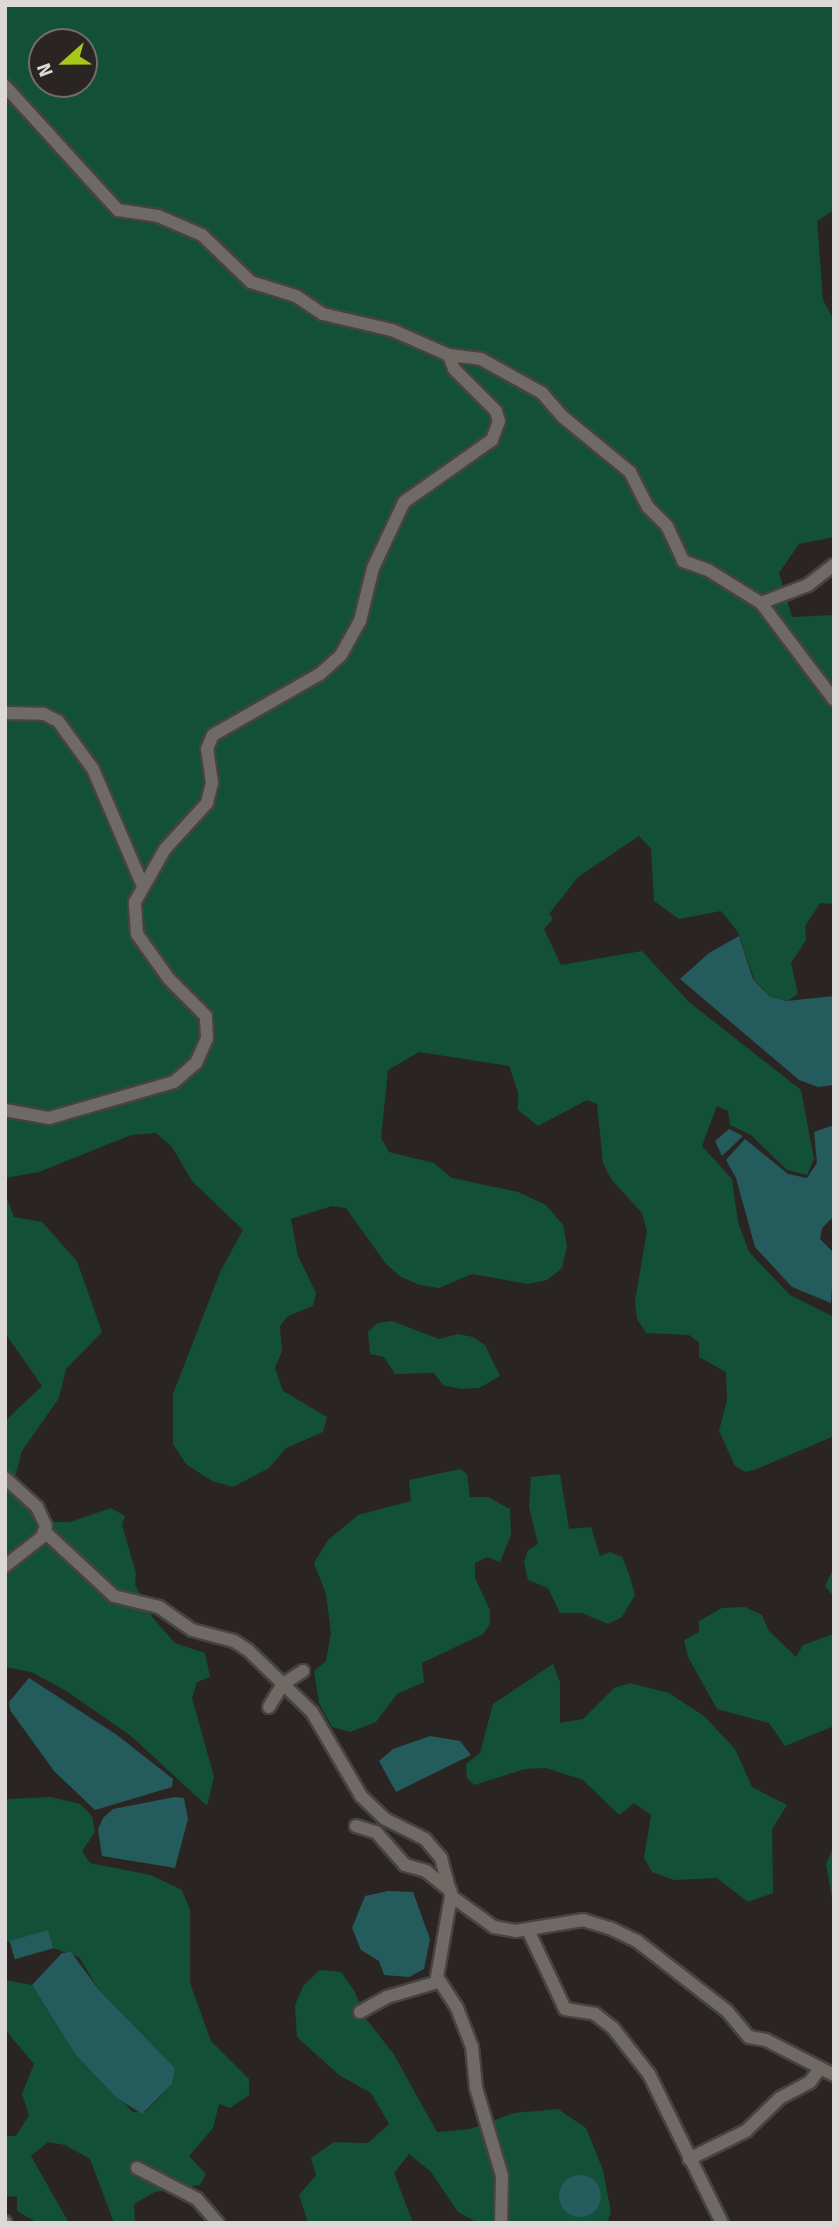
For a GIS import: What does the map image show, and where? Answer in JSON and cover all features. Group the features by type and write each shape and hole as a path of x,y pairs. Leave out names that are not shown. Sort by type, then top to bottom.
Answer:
{"street":[{"path":"5,86 118,210 158,216 202,234 251,282 296,296 323,314 392,330 449,355 481,359 542,393 563,417 630,472 648,507 667,526 683,561 708,570 761,603 834,700"},
{"path":"5,1110 49,1118 174,1082 196,1063 206,1038 206,1016 169,979 137,934 135,902 165,849 207,803 212,783 207,748 213,735 320,674 341,655 360,621 373,568 404,502 492,440 499,421 496,411 454,369 449,355"},
{"path":"761,603 808,585 834,565"},
{"path":"5,713 44,713 58,721 93,769 143,886"},
{"path":"5,1478 37,1507 45,1532 107,1592 159,1607 198,1633 234,1641 312,1712 368,1804 433,1846 451,1894 436,1972 439,1982 457,2008 472,2047 475,2088 502,2176 501,2223"},
{"path":"5,1566 45,1532"},
{"path":"269,1707 283,1684 303,1671"},
{"path":"356,1826 376,1832 404,1865 426,1871 494,1927 528,1930 583,1920 610,1927 637,1941 727,2011 749,2037 766,2040 834,2075"},
{"path":"528,1930 565,2009 595,2014 613,2028 649,2074 722,2223"},
{"path":"360,2012 387,1997 439,1982"},
{"path":"689,2159 746,2132 780,2098 810,2082 820,2068"},
{"path":"137,2168 197,2199 218,2223"}],"green space":[{"path":"5,5 834,5 834,210 817,221 823,300 834,320 834,537 799,544 779,573 792,617 834,615 834,904 820,903 805,926 806,940 791,963 798,994 787,1001 770,997 754,979 738,932 721,911 679,919 654,901 651,849 639,836 578,877 549,914 553,919 544,929 561,965 642,951 689,1002 801,1090 814,1159 807,1175 787,1170 751,1135 730,1125 728,1111 717,1106 702,1146 732,1179 738,1222 749,1252 790,1295 834,1317 834,1436 757,1469 746,1472 735,1466 719,1431 727,1400 726,1372 699,1357 699,1342 689,1335 646,1333 637,1319 635,1301 647,1231 642,1213 611,1179 603,1163 597,1104 587,1100 538,1126 518,1110 518,1092 509,1066 419,1052 388,1070 381,1138 389,1152 434,1163 452,1178 518,1192 546,1205 563,1225 567,1246 562,1268 547,1280 528,1284 472,1274 439,1288 420,1285 401,1277 386,1264 346,1208 332,1206 291,1219 298,1256 316,1293 313,1306 288,1316 280,1326 282,1351 275,1368 283,1391 327,1417 323,1432 286,1448 269,1468 233,1487 212,1481 186,1464 173,1444 173,1394 221,1270 243,1230 192,1181 172,1147 156,1133 131,1135 39,1172 5,1178"},
{"path":"5,1194 14,1217 42,1222 77,1261 102,1332 66,1369 59,1398 22,1451 11,1492 36,1514 54,1522 70,1522 111,1508 125,1516 122,1525 136,1573 135,1585 153,1618 175,1643 205,1653 210,1677 197,1682 192,1698 214,1777 207,1806 131,1736 65,1690 31,1672 5,1667 5,1421 42,1386 5,1333"},
{"path":"392,1321 439,1339 458,1334 473,1337 485,1345 500,1376 479,1388 461,1389 443,1385 434,1373 395,1374 384,1357 370,1354 368,1332 378,1323"},
{"path":"460,1469 467,1474 470,1497 488,1497 510,1509 511,1535 500,1562 487,1557 475,1563 475,1578 490,1610 490,1624 483,1634 422,1663 424,1682 397,1694 376,1722 350,1732 332,1727 319,1703 314,1671 326,1661 331,1633 326,1594 314,1563 328,1540 358,1515 411,1501 409,1480"},
{"path":"560,1474 569,1529 591,1527 600,1556 610,1552 622,1557 629,1574 635,1595 622,1617 608,1624 582,1613 560,1613 548,1588 528,1580 524,1562 528,1550 538,1544 529,1507 531,1477"},
{"path":"834,1567 834,1597 825,1586"},
{"path":"745,1607 762,1615 769,1631 796,1657 803,1645 834,1634 834,1726 785,1746 769,1723 717,1709 688,1657 684,1640 699,1632 699,1621 722,1608"},
{"path":"553,1664 560,1682 560,1723 583,1719 614,1688 630,1683 669,1693 704,1716 735,1749 752,1787 787,1805 772,1829 773,1893 748,1902 717,1878 674,1880 652,1872 644,1858 651,1815 634,1803 619,1815 583,1780 546,1768 525,1769 474,1785 467,1778 466,1764 480,1753 493,1704"},
{"path":"51,1797 80,1804 92,1816 95,1832 82,1851 90,1863 151,1875 182,1890 190,1910 190,1983 211,2041 249,2079 249,2095 230,2108 219,2104 213,2128 189,2156 206,2174 200,2185 155,2192 134,2204 135,2223 114,2223 90,2159 65,2145 48,2142 31,2156 69,2223 38,2223 17,2211 17,2196 5,2197 5,2136 16,2136 29,2115 22,2094 34,2064 7,2032 5,1980 32,1985 75,2054 133,2112 145,2112 158,2099 172,2084 175,2068 99,1990 79,1957 53,1948 48,1930 5,1943 5,1799"},
{"path":"834,1846 834,1909 826,1864"},
{"path":"320,1970 341,1972 355,1992 366,2019 393,2053 437,2132 470,2129 514,2113 558,2109 586,2128 603,2170 611,2212 607,2223 478,2223 458,2212 431,2172 409,2154 394,2173 413,2223 308,2223 299,2195 316,2175 311,2158 334,2142 368,2143 389,2124 371,2093 339,2075 297,2037 295,2005 303,1986"}],"water":[{"path":"739,936 753,979 770,997 787,1001 834,996 834,1085 818,1087 799,1080 680,979 709,953"},
{"path":"834,1125 834,1216 822,1228 820,1239 834,1253 831,1303 792,1287 755,1247 736,1178 726,1160 745,1139 788,1174 807,1178 817,1163 814,1132"},
{"path":"729,1129 743,1136 722,1156 715,1141"},
{"path":"29,1678 117,1735 173,1779 172,1787 95,1810 54,1771 10,1710 9,1702"},
{"path":"430,1736 460,1741 471,1755 396,1792 379,1761 393,1749"},
{"path":"175,1797 184,1798 188,1819 175,1868 102,1856 98,1829 103,1818 113,1809"},
{"path":"388,1891 413,1892 430,1939 424,1969 409,1977 384,1975 379,1961 361,1950 352,1928 365,1896"},
{"path":"48,1930 53,1948 15,1959 10,1941"},
{"path":"71,1952 99,1990 175,2068 172,2084 142,2114 117,2098 75,2054 32,1985 62,1953"},
{"path":"580,2175 595,2181 601,2196 595,2211 580,2217 565,2211 559,2196 565,2181"}]}
